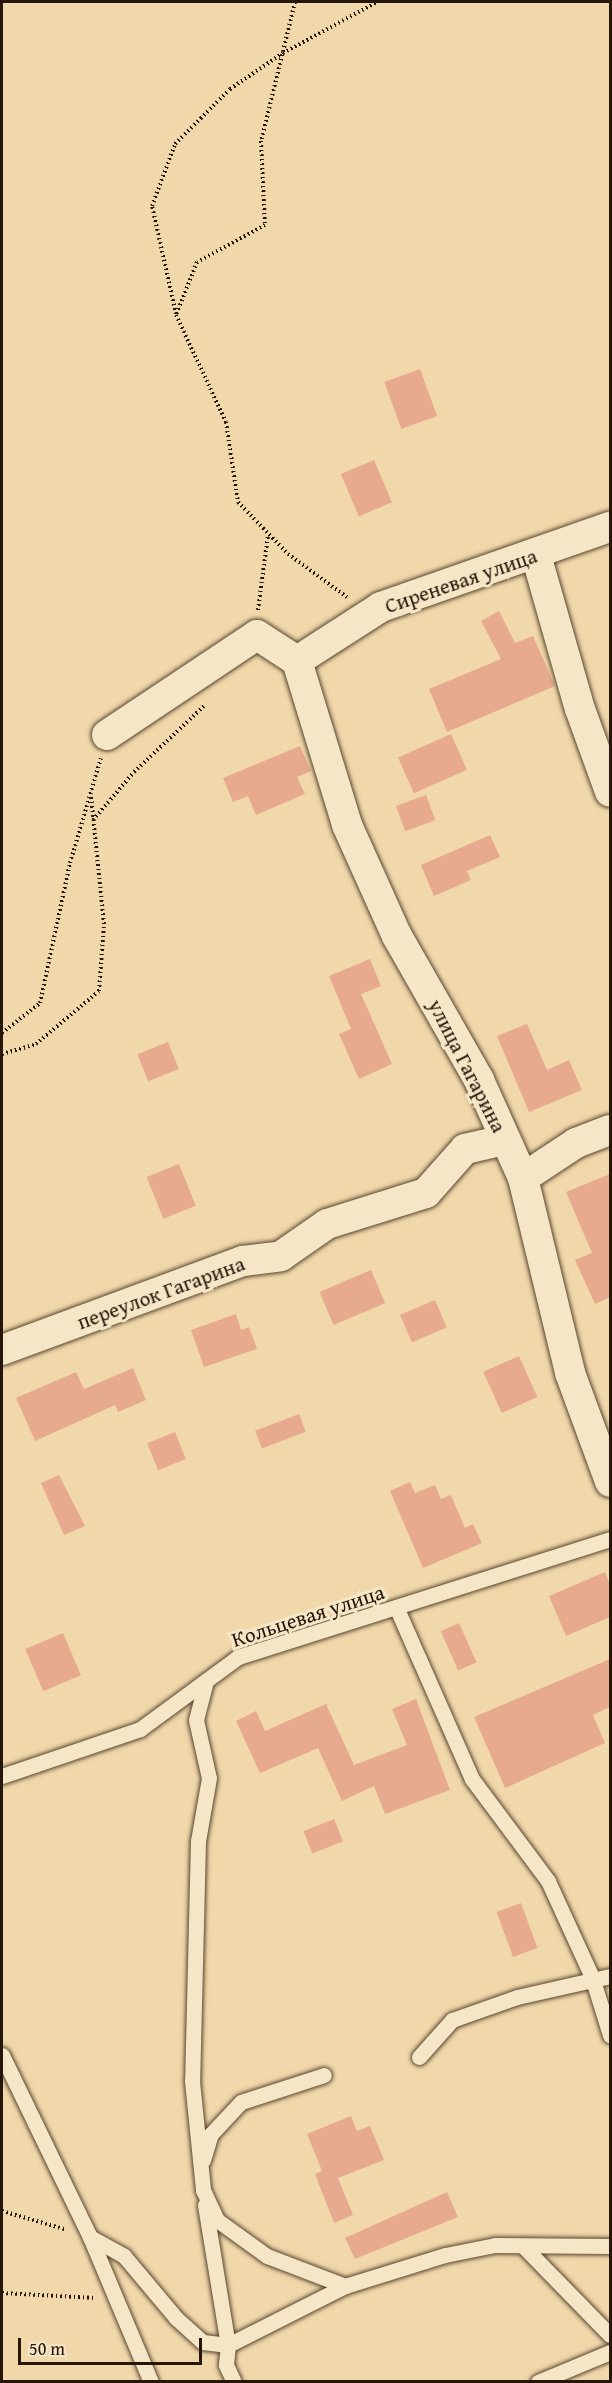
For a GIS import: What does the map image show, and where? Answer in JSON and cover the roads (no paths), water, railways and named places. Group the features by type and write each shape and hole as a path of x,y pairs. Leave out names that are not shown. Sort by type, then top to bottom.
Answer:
{"street":[{"name":"Сиреневая улица","path":"297,661 381,607 537,555 610,527"},
{"path":"537,555 580,709 610,792"},
{"path":"107,735 257,635 297,661"},
{"name":"улица Гагарина","path":"297,661 347,825 397,936 479,1080 523,1178 570,1373 610,1482"},
{"path":"523,1178 576,1143 610,1130"},
{"name":"переулок Гагарина","path":"2,1350 243,1261 280,1256 327,1224 426,1193 465,1149 506,1140"}],"lane":[{"name":"Кольцевая улица","path":"2,1776 140,1729 238,1657 397,1609 610,1539"},
{"path":"397,1609 472,1779 548,1881 592,1977 610,2035"},
{"path":"206,1681 196,1720 209,1778 198,1841 192,2080 203,2190 228,2345 226,2365 234,2382"},
{"path":"418,2057 452,2020 592,1977 610,1976"},
{"path":"2,2055 90,2236 151,2382"},
{"path":"324,2075 241,2102 211,2134 203,2159 203,2190 218,2220 267,2256 345,2286"},
{"path":"90,2236 124,2256 176,2318 203,2342 228,2345 345,2286 446,2255 495,2245 610,2246"},
{"path":"523,2246 610,2335"},
{"path":"538,2382 610,2352"}]}
